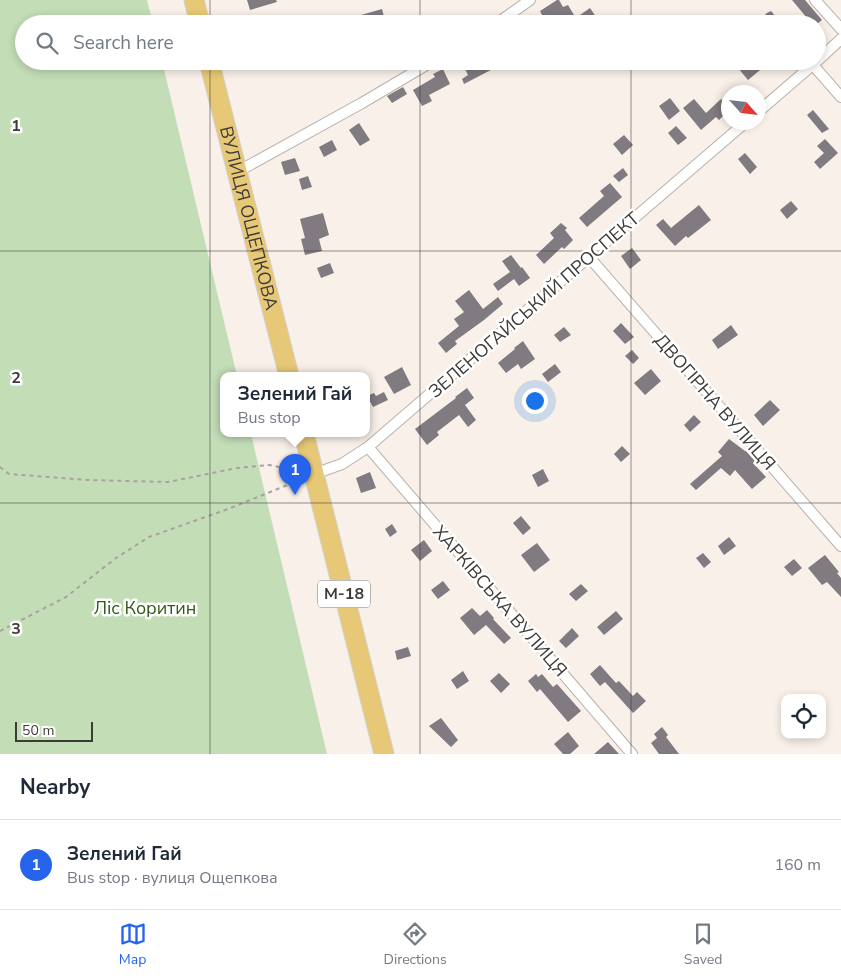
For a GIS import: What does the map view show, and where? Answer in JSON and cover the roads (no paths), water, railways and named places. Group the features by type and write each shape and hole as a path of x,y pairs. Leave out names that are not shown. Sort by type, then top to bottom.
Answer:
{"highway":[{"path":"194,0 198,15"},
{"name":"ВУЛИЦЯ ОЩЕПКОВА","path":"211,70 288,372"},
{"name":"М-18","path":"305,437 384,754"}],"street":[{"path":"509,15 530,0"},
{"path":"815,0 841,29"},
{"path":"826,53 841,39"},
{"path":"237,172 418,70"},
{"path":"766,105 807,70"},
{"path":"822,70 841,97"},
{"name":"ЗЕЛЕНОГАЙСЬКИЙ ПРОСПЕКТ","path":"314,474 342,464 368,447 737,130"},
{"name":"ДВОГІРНА ВУЛИЦЯ","path":"589,257 841,546"},
{"name":"ХАРКІВСЬКА ВУЛИЦЯ","path":"368,447 632,754"}],"place":[{"name":"Зелений Гай","path":"295,495"}],"park label":[{"name":"Ліс Коритин","path":"145,608"}]}
